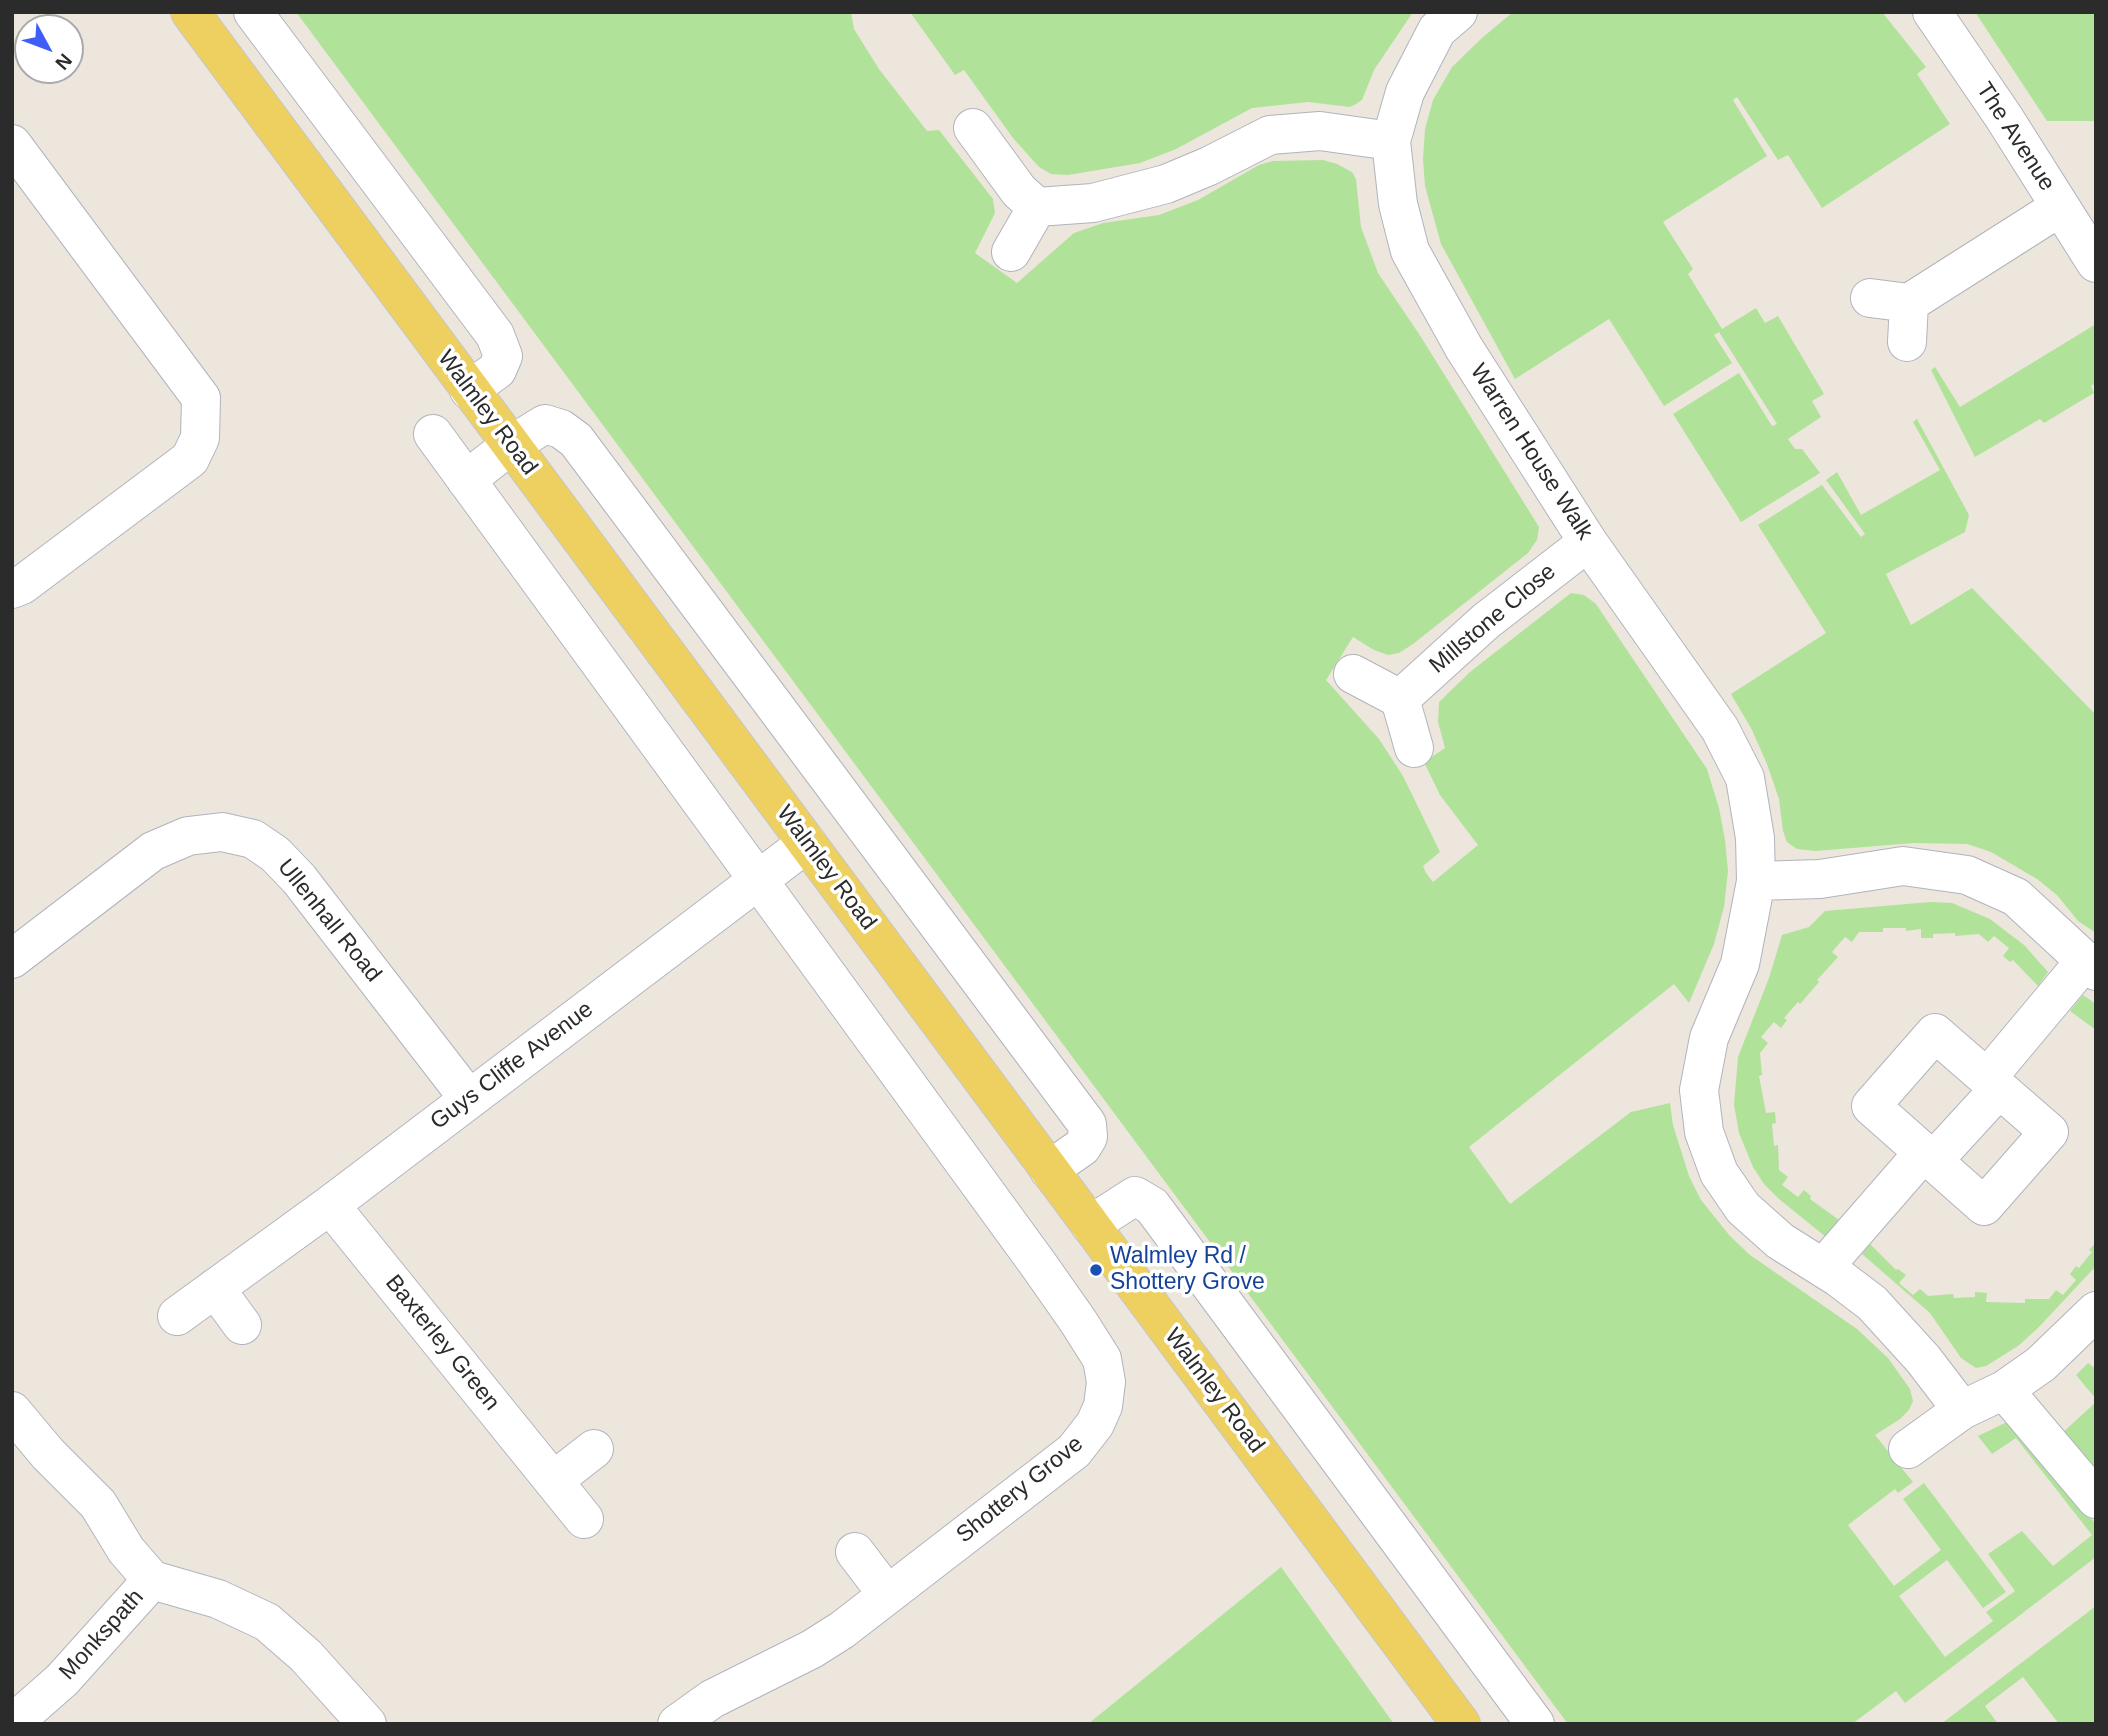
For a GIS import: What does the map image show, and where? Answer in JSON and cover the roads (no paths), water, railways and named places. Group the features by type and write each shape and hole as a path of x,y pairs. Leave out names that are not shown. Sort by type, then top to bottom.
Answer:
{"main road":[{"name":"Walmley Road","path":"190,12 1461,1724"}],"street":[{"path":"253,12 495,335 503,356 497,370 469,390"},
{"name":"Warren House Walk","path":"1458,12 1437,30 1405,92 1391,141 1398,204 1410,251 1464,348 1588,542 1720,729 1745,778 1755,838 1756,881 1740,964 1709,1038 1699,1090 1704,1132 1719,1173 1743,1208 1780,1241 1872,1303 1894,1325 1962,1410"},
{"name":"The Avenue","path":"1932,12 2003,116 2096,263"},
{"path":"973,128 1019,191 1037,207 1093,203 1166,184 1209,166 1269,135 1320,131 1391,141"},
{"path":"12,144 201,398 200,438 190,459 22,585 12,589"},
{"path":"1011,252 1037,207"},
{"path":"1870,298 1909,303 2060,207"},
{"path":"1907,342 1909,303"},
{"path":"466,480 511,445 545,424 561,429 576,440 1087,1124 1088,1138 1082,1147 1049,1170"},
{"path":"433,434 758,879"},
{"name":"Millstone Close","path":"1399,699 1486,621 1588,542"},
{"path":"1353,674 1399,699 1414,748"},
{"name":"Ullenhall Road","path":"12,959 153,851 188,836 222,832 253,839 275,854 299,879 469,1099"},
{"name":"Guys Cliffe Avenue","path":"177,1315 330,1205 807,843"},
{"path":"1756,881 1820,879 1903,866 1967,875 2016,897 2090,966 1993,1083 1823,1268"},
{"name":"Shottery Grove","path":"677,1724 712,1699 812,1650 842,1630 1061,1462 1085,1440 1103,1406 1106,1382 1102,1359 1079,1321 758,879"},
{"path":"1935,1033 1993,1083 2049,1132 1984,1206 1871,1106 1935,1033"},
{"path":"1090,1225 1135,1196 1152,1206 1535,1724"},
{"name":"Baxterley Green","path":"330,1205 584,1519"},
{"path":"215,1288 242,1325"},
{"path":"1909,1449 1962,1410 2004,1390 2041,1364 2096,1311"},
{"path":"2004,1390 2096,1499"},
{"name":"Monkspath","path":"12,1411 48,1454 98,1504 126,1550 152,1580 62,1680 12,1724"},
{"path":"553,1481 594,1449"},
{"path":"855,1552 887,1594"},
{"path":"152,1580 218,1599 267,1622 306,1656 367,1724"}],"place":[{"name":"Walmley Rd / Shottery Grove","path":"1096,1270"}]}
